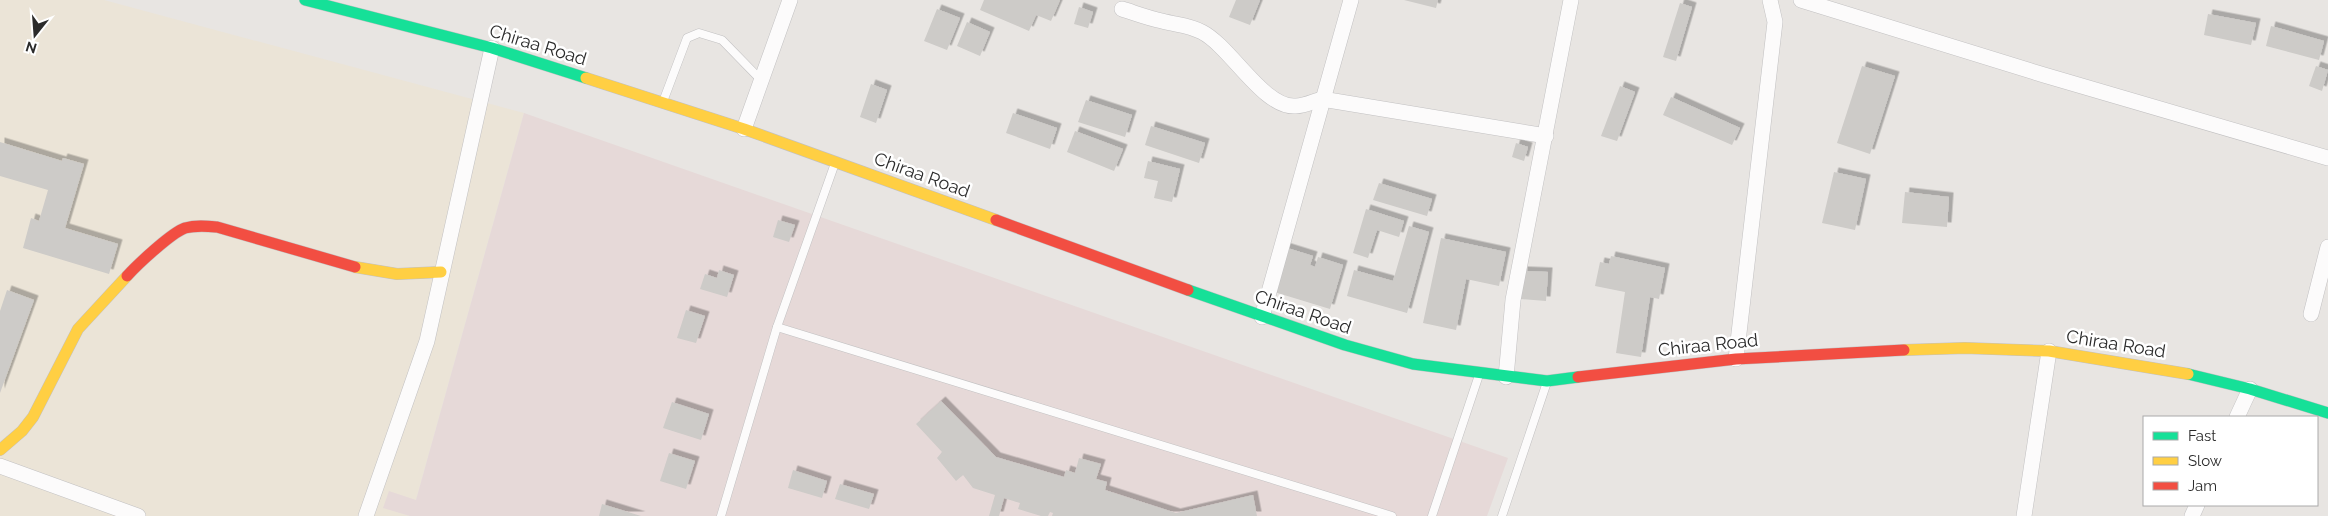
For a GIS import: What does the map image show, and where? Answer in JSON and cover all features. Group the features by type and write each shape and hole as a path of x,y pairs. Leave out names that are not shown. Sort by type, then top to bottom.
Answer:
{"main road":[{"name":"Chiraa Road","path":"305,0 492,48 662,102 744,129 1345,346 1413,364 1548,381 1736,359 1965,348 2050,351 2138,364 2250,389 2328,413"},
{"path":"0,450 22,431 33,417 78,329 138,264 183,230 201,225 217,227 382,272 418,274 442,272"}],"street":[{"path":"744,129 790,0"},
{"path":"1262,317 1351,0"},
{"path":"1506,377 1513,300 1571,0"},
{"path":"1736,359 1775,22 1770,0"},
{"path":"1800,0 2044,75 2328,158"},
{"path":"1122,9 1164,22 1184,24 1203,32 1218,41 1265,92 1279,103 1296,106 1322,99 1546,136"},
{"path":"366,516 427,341 492,48"},
{"path":"2311,314 2328,247"},
{"path":"2024,516 2050,351"},
{"path":"2237,416 2250,389"},
{"path":"0,466 138,516"}],"lane":[{"path":"662,102 687,38 699,33 722,40 761,80"},
{"path":"721,516 777,327 835,162"},
{"path":"777,327 1392,516"},
{"path":"1432,516 1480,373"},
{"path":"1502,516 1548,381"}],"shaded area":[{"path":"0,0 104,0 524,113 416,500 383,507 410,516 0,516"},
{"path":"524,113 1508,458 1487,516 410,516 383,508 389,491 416,500"}],"building":[{"path":"984,0 1060,0 1051,21 1036,15 1029,31 980,10"},
{"path":"1236,0 1260,0 1250,25 1229,17"},
{"path":"1404,0 1438,0 1436,8"},
{"path":"1680,3 1692,7 1676,61 1663,57"},
{"path":"1079,7 1093,12 1088,28 1074,24"},
{"path":"937,9 960,18 947,50 924,41"},
{"path":"2208,14 2256,23 2251,45 2204,35"},
{"path":"967,22 990,32 980,56 957,46"},
{"path":"2271,26 2324,41 2319,60 2266,46"},
{"path":"1862,66 1895,76 1870,154 1837,143"},
{"path":"2316,66 2328,70 2322,91 2309,86"},
{"path":"871,84 887,90 876,123 860,117"},
{"path":"1620,86 1635,92 1617,141 1601,136"},
{"path":"1671,97 1740,128 1732,145 1663,115"},
{"path":"1086,100 1132,115 1125,137 1078,122"},
{"path":"1013,113 1057,128 1050,149 1006,133"},
{"path":"1151,126 1205,143 1199,163 1145,145"},
{"path":"1075,131 1123,149 1114,171 1067,152"},
{"path":"0,142 62,161 63,158 84,164 65,228 118,244 109,274 23,248 31,218 39,221 48,190 0,176"},
{"path":"1516,143 1528,147 1524,161 1512,157"},
{"path":"1148,161 1180,169 1172,202 1154,198 1158,181 1144,178"},
{"path":"1834,172 1866,179 1855,230 1822,223"},
{"path":"1379,183 1432,199 1427,216 1373,200"},
{"path":"1905,192 1949,197 1947,227 1902,223"},
{"path":"1366,209 1404,221 1399,237 1377,230 1368,258 1353,253"},
{"path":"778,220 795,225 789,242 773,237"},
{"path":"1409,226 1429,232 1407,313 1347,296 1354,270 1393,281"},
{"path":"1441,238 1506,252 1499,286 1466,279 1456,330 1423,323"},
{"path":"1284,247 1313,256 1310,265 1315,267 1318,257 1343,265 1330,309 1271,291"},
{"path":"1611,256 1665,268 1659,299 1650,297 1641,357 1616,353 1625,292 1595,286 1600,262 1609,264"},
{"path":"719,270 734,275 727,297 700,289 705,274 717,278"},
{"path":"1523,271 1548,272 1546,301 1521,299"},
{"path":"7,290 34,300 0,393 0,311"},
{"path":"686,310 705,316 696,343 677,338"},
{"path":"941,401 996,457 1064,477 1066,470 1075,473 1079,458 1101,464 1096,479 1107,482 1105,490 1176,513 1253,495 1257,516 1052,516 1053,513 1050,512 1048,516 1041,516 1018,509 1020,503 1004,498 999,516 989,516 995,495 973,488 963,475 956,481 937,458 942,452 916,424"},
{"path":"672,402 709,414 701,440 663,428"},
{"path":"669,453 695,461 686,489 660,481"},
{"path":"793,470 827,481 822,498 788,488"},
{"path":"840,484 874,494 869,509 835,499"},
{"path":"602,504 641,516 599,516"}],"traffic: fast":[{"path":"305,0 492,48 586,78"},
{"path":"1188,290 1345,345 1413,364 1547,381 1578,377"},
{"path":"2188,374 2250,389 2328,413"}],"traffic: slow":[{"path":"586,78 744,129 996,220"},
{"path":"355,267 397,274 441,272"},
{"path":"0,450 22,431 33,417 78,329 127,276"},
{"path":"1904,350 1965,348 2049,351 2188,374"}],"traffic: jam":[{"path":"996,220 1188,290"},
{"path":"127,276 171,236 185,228 197,226 217,227 355,267"},
{"path":"1578,377 1736,359 1904,350"}]}
